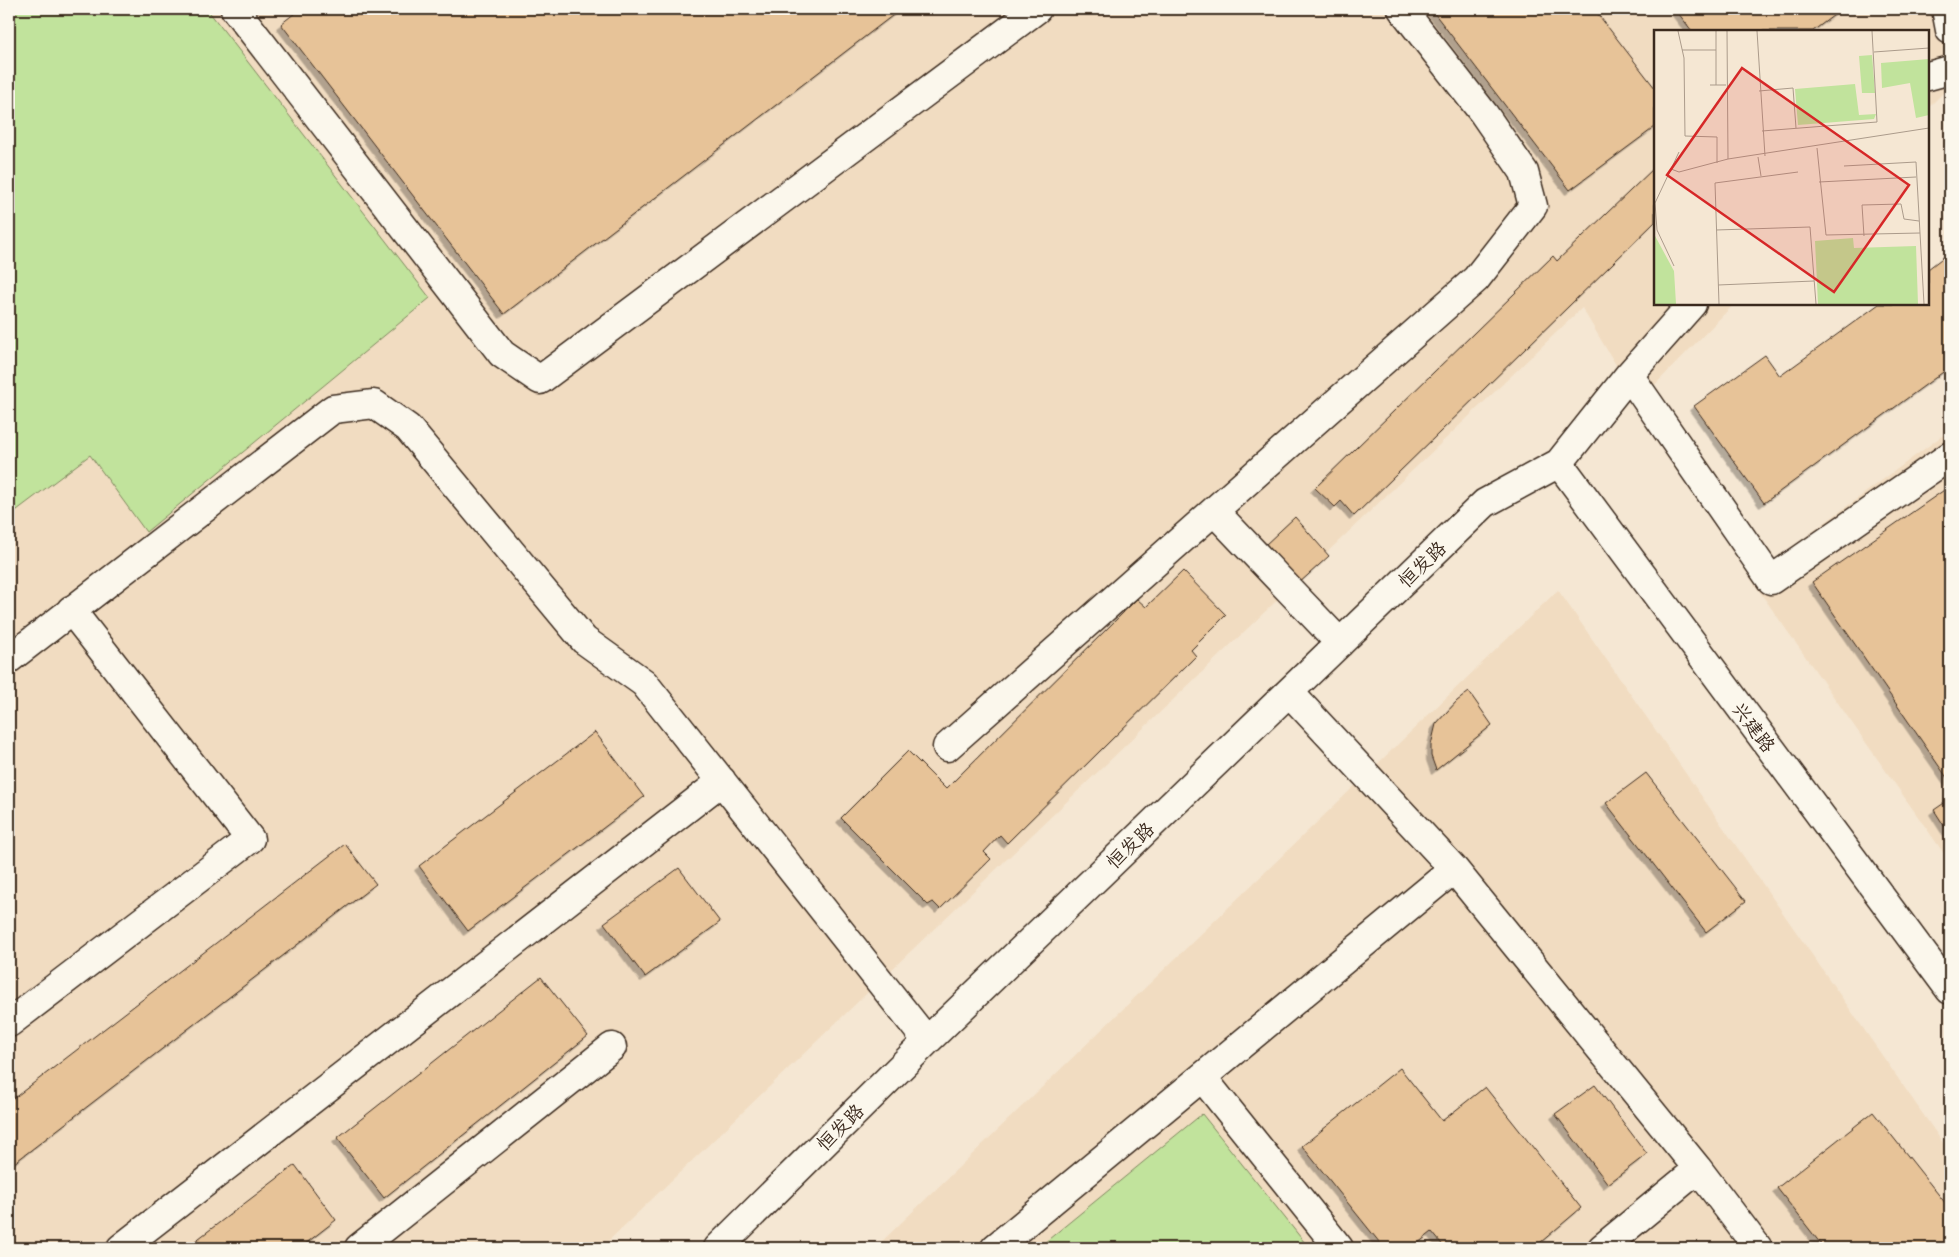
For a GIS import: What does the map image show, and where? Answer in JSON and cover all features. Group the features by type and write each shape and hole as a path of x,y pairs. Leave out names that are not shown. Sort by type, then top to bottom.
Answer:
{"street":[{"path":"235,9 502,354 540,380 1037,9"},
{"path":"947,747 1215,512 1476,279 1533,206 1524,172 1484,114 1402,9"},
{"path":"1946,9 1950,30"},
{"path":"1929,76 1950,70"},
{"path":"1558,464 1629,375 1691,305"},
{"path":"1629,375 1771,580 1950,456"},
{"path":"9,658 333,409 374,404 408,428 584,640 644,683 927,1041"},
{"name":"恒发路","path":"718,1248 927,1041 1485,503 1558,464"},
{"name":"兴建路","path":"1558,464 1950,990"},
{"path":"1215,512 1340,643"},
{"path":"9,1023 250,839 72,610"},
{"path":"1289,692 1454,869 1698,1169 1758,1248"},
{"path":"121,1248 722,781"},
{"path":"995,1248 1454,869"},
{"path":"359,1248 612,1048"},
{"path":"1202,1078 1339,1248"},
{"path":"1602,1248 1698,1169"}],"shaded area":[{"path":"9,9 1950,9 1950,86 1929,107 1929,30 1654,30 1654,305 1733,305 1638,402 1582,308 601,1248 9,1248"},
{"path":"1950,430 1950,862 1750,578"},
{"path":"1558,590 1950,1153 1950,1248 875,1248"}],"green space":[{"path":"9,9 207,9 430,298 146,532 90,455 9,516"},
{"path":"1202,1114 1309,1248 1038,1248"}],"building":[{"path":"300,9 901,9 504,314 281,24"},
{"path":"1431,9 1594,9 1654,87 1654,128 1570,190"},
{"path":"1675,9 1842,9 1814,30 1691,30"},
{"path":"1654,168 1654,223 1354,516 1341,501 1335,507 1315,488 1553,256 1557,261"},
{"path":"1950,252 1950,367 1764,503 1694,406 1765,355 1780,376 1878,305 1929,305 1929,268"},
{"path":"1950,486 1950,782 1812,582"},
{"path":"1295,517 1329,556 1298,584 1264,546"},
{"path":"1183,571 1226,615 1191,650 1196,656 1007,843 1000,835 984,852 991,859 940,909 933,902 928,905 841,818 908,751 946,789 1137,599 1146,607"},
{"path":"1469,692 1492,725 1436,770 1431,756 1431,745 1436,724 1457,701"},
{"path":"595,732 644,797 468,931 419,866"},
{"path":"1646,773 1746,901 1706,932 1606,803"},
{"path":"1950,799 1950,835 1934,810"},
{"path":"345,844 376,884 9,1167 9,1102"},
{"path":"679,868 720,922 645,977 604,923"},
{"path":"541,977 588,1036 384,1198 337,1138"},
{"path":"1400,1068 1442,1121 1485,1087 1581,1208 1534,1248 1445,1248 1432,1232 1412,1248 1384,1248 1302,1146"},
{"path":"1595,1085 1647,1154 1608,1184 1555,1114"},
{"path":"1873,1112 1950,1209 1950,1248 1824,1248 1777,1188"},
{"path":"295,1165 336,1220 300,1248 186,1248"}]}
